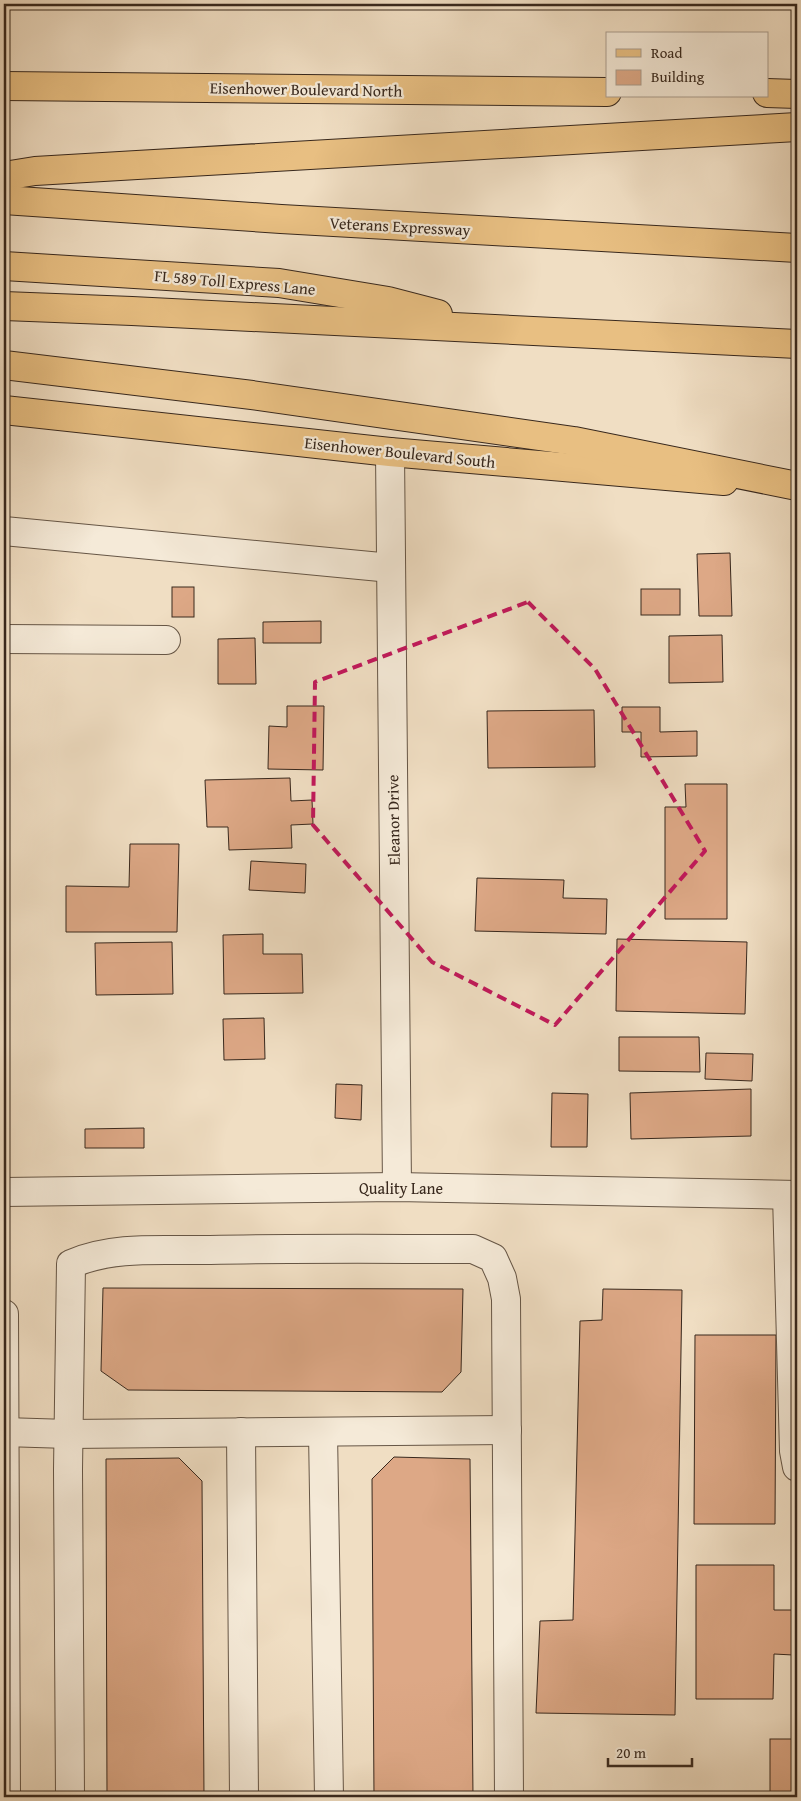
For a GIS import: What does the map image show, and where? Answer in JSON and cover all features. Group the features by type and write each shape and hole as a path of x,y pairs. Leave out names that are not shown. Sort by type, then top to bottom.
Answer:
{"main road":[{"name":"Eisenhower Boulevard North","path":"4,86 606,92"},
{"path":"768,93 797,94"},
{"path":"4,176 118,166 797,127"},
{"name":"Veterans Expressway","path":"4,200 281,219 797,248"},
{"name":"FL 589 Toll Express Lane","path":"4,266 279,283 388,301 493,329"},
{"path":"4,306 797,344"},
{"path":"4,365 252,395 574,441 797,486"},
{"name":"Eisenhower Boulevard South","path":"4,410 390,452 797,486"}],"street":[{"name":"Eleanor Drive","path":"390,452 397,1187"},
{"path":"4,531 391,568"},
{"path":"4,639 166,640"},
{"name":"Quality Lane","path":"4,1192 397,1187 792,1195"},
{"path":"792,1195 794,1451 797,1467"},
{"path":"70,1797 68,1434 72,1264 84,1258 114,1252 284,1249 473,1249 493,1258 502,1278 506,1298 510,1797"},
{"path":"4,1314 6,1797"},
{"path":"4,1432 68,1434 507,1430"},
{"path":"240,1432 244,1797"},
{"path":"323,1432 329,1797"}],"highlighted area":[{"path":"528,602 595,669 705,851 555,1025 432,962 313,825 315,682"}],"building":[{"path":"730,553 732,616 699,616 697,554"},
{"path":"172,587 194,587 194,617 172,617"},
{"path":"641,589 680,589 680,615 641,615"},
{"path":"321,621 321,643 263,643 263,622"},
{"path":"722,635 723,682 669,683 669,636"},
{"path":"255,638 256,684 218,684 218,639"},
{"path":"287,706 324,706 323,770 268,769 269,726 287,727"},
{"path":"622,707 660,707 660,732 697,731 697,756 641,757 641,732 622,732"},
{"path":"594,710 595,767 488,768 487,711"},
{"path":"290,778 291,801 312,800 313,824 291,825 292,848 229,850 228,827 207,827 205,780"},
{"path":"685,784 727,784 727,919 665,919 665,807 686,807"},
{"path":"130,844 179,844 177,932 66,932 66,886 129,887"},
{"path":"251,861 306,864 305,893 249,890"},
{"path":"477,878 564,880 563,898 607,899 606,934 475,931"},
{"path":"263,934 263,954 302,954 303,993 224,994 223,935"},
{"path":"617,939 747,942 745,1014 616,1011"},
{"path":"172,942 173,994 96,995 95,943"},
{"path":"264,1018 265,1059 224,1060 223,1019"},
{"path":"619,1037 699,1037 700,1072 619,1071"},
{"path":"706,1053 753,1054 752,1081 705,1079"},
{"path":"336,1084 362,1085 361,1120 335,1118"},
{"path":"751,1089 751,1136 631,1139 630,1093"},
{"path":"552,1093 588,1094 587,1147 551,1147"},
{"path":"144,1128 144,1148 85,1148 85,1129"},
{"path":"103,1288 463,1289 461,1372 442,1392 128,1390 101,1371"},
{"path":"603,1289 682,1290 675,1715 536,1713 540,1621 573,1620 580,1321 602,1320"},
{"path":"695,1335 776,1335 775,1524 694,1524"},
{"path":"394,1457 470,1459 473,1797 374,1797 372,1479"},
{"path":"179,1458 202,1481 204,1797 107,1797 106,1459"},
{"path":"696,1565 774,1565 774,1610 793,1610 793,1655 774,1654 773,1699 696,1699"},
{"path":"770,1739 797,1739 797,1797 770,1797"}]}
